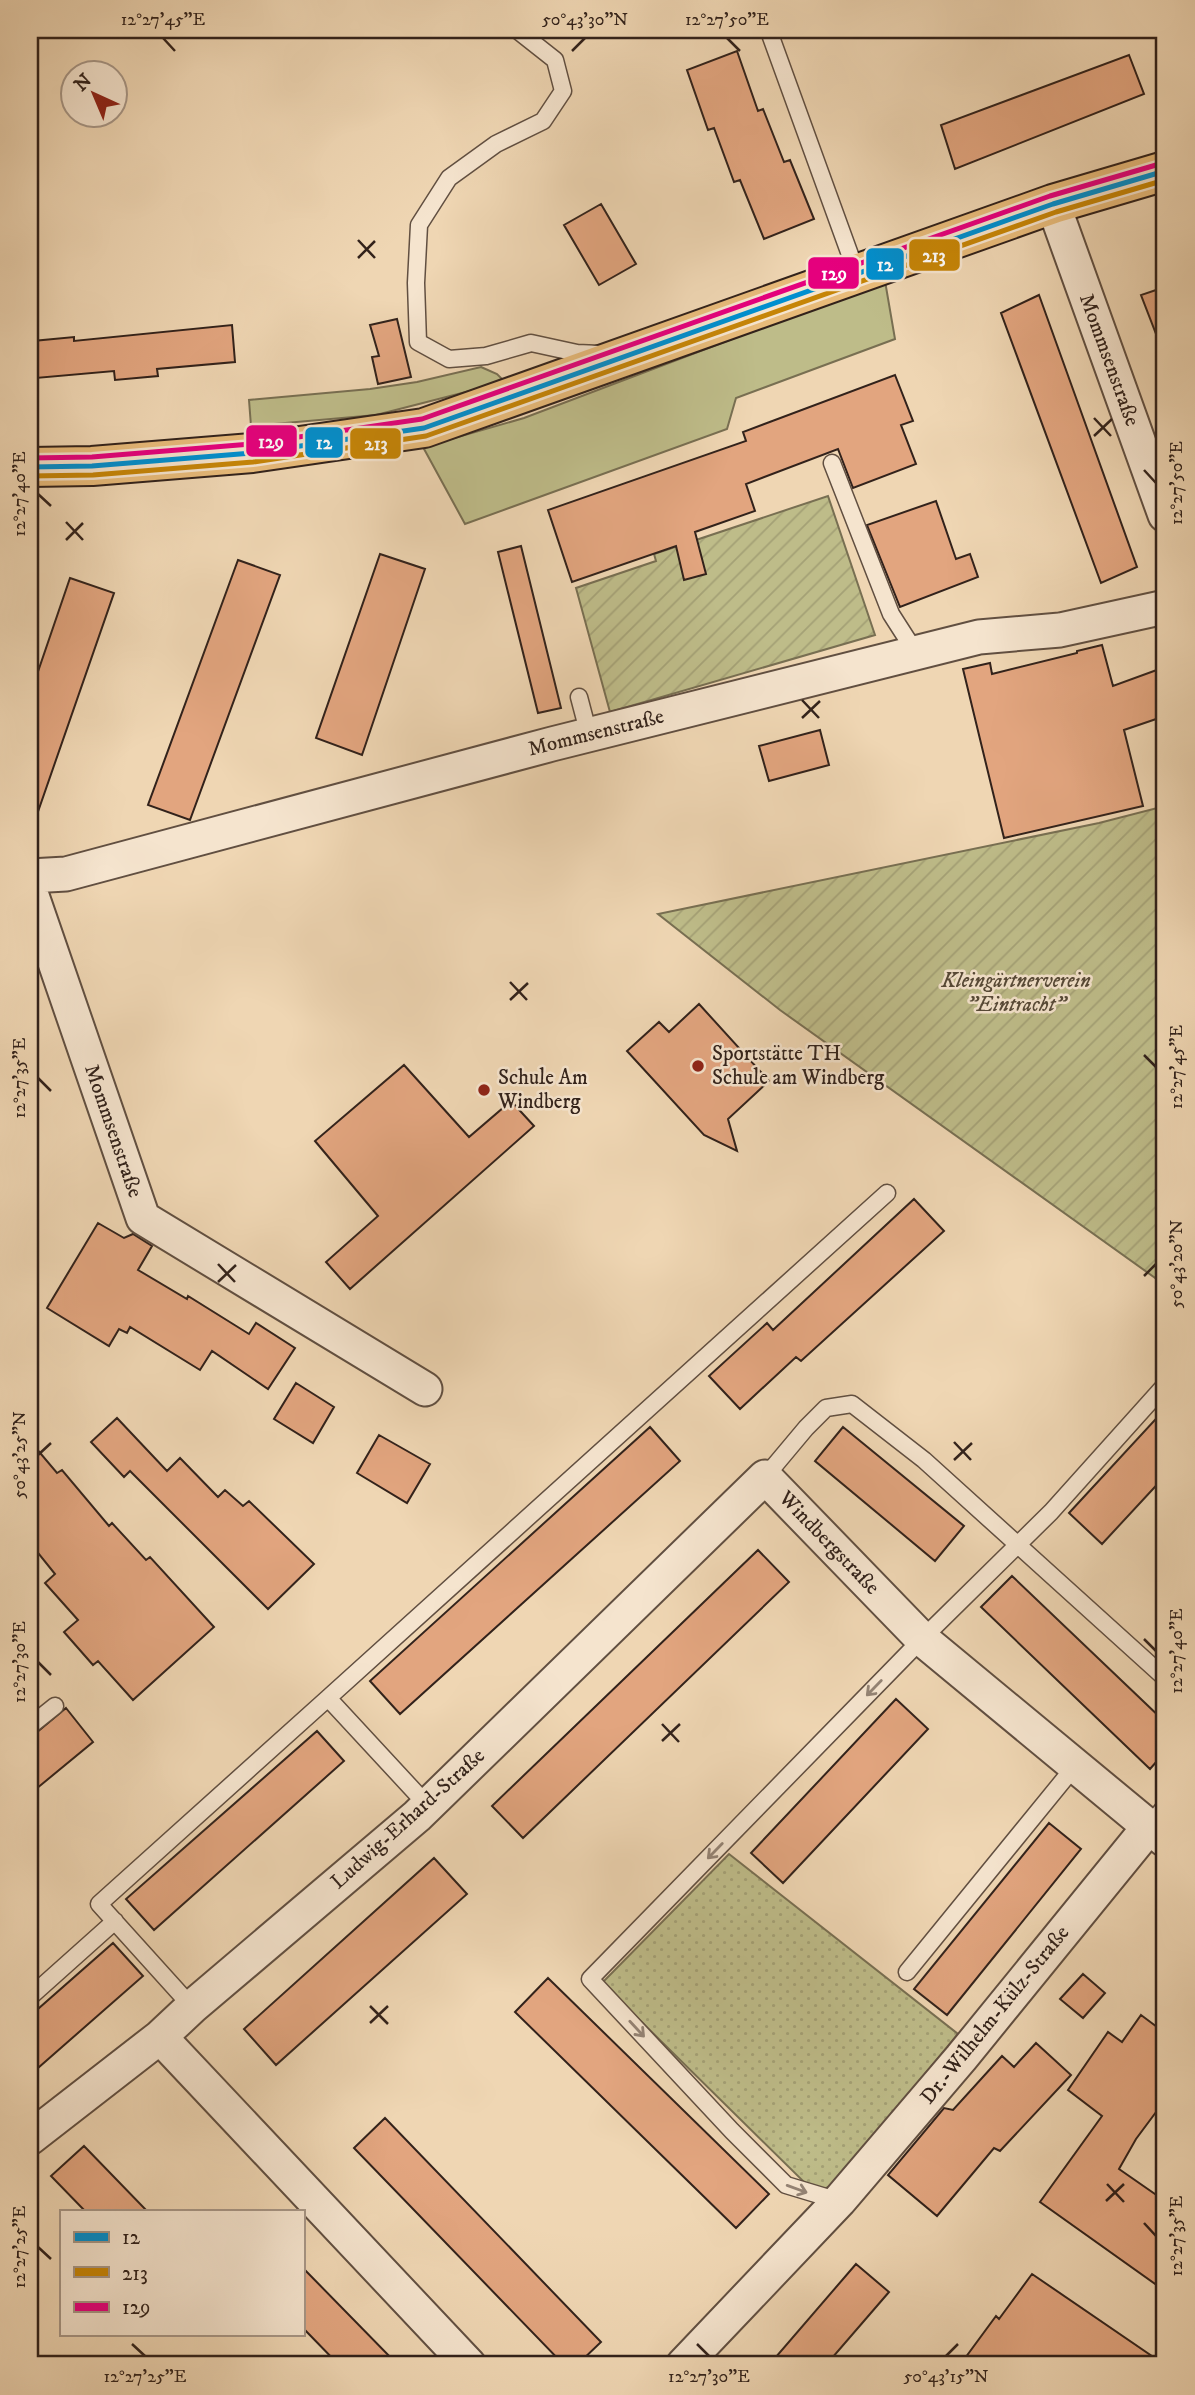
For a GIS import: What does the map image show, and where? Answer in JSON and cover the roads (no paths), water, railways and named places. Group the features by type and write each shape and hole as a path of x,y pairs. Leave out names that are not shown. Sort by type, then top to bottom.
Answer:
{"main road":[{"path":"30,467 92,466 252,453 424,428 1053,204 1165,170"}],"street":[{"name":"Mommsenstraße","path":"1053,204 1165,515"},
{"name":"Mommsenstraße","path":"30,876 66,874 589,735 979,637 1060,630 1165,607"},
{"name":"Mommsenstraße","path":"30,890 143,1218 425,1389"},
{"name":"Windbergstraße","path":"765,1477 922,1639 1075,1766 1160,1824"},
{"name":"Ludwig-Erhard-Straße","path":"30,2138 160,2037 428,1806 765,1477"},
{"name":"Dr.-Wilhelm-Külz-Straße","path":"683,2365 839,2201 1160,1824"},
{"path":"160,2037 469,2365"}],"lane":[{"path":"517,30 555,60 563,91 543,121 496,144 449,178 419,225 416,283 418,342 449,359 486,356 531,343 578,353 627,356"},
{"path":"771,37 858,274"},
{"path":"832,463 891,614 916,653"},
{"path":"579,697 589,735"},
{"path":"192,2007 99,1903 887,1193"},
{"path":"839,2201 786,2185 732,2132 590,1979 922,1639 1051,1512 1165,1385"},
{"name":"Windbergstraße","path":"765,1477 826,1408 852,1404 924,1460 1165,1678"},
{"path":"328,1698 428,1806"},
{"path":"30,1726 55,1706"},
{"path":"907,1972 1075,1766"},
{"path":"30,1997 116,1921"}],"place":[{"name":"Sportstätte TH Schule am Windberg","path":"698,1066"},
{"name":"Schule Am Windberg","path":"484,1090"}],"park label":[{"name":"Kleingärtnerverein \"Eintracht\"","path":"1016,993"}]}
